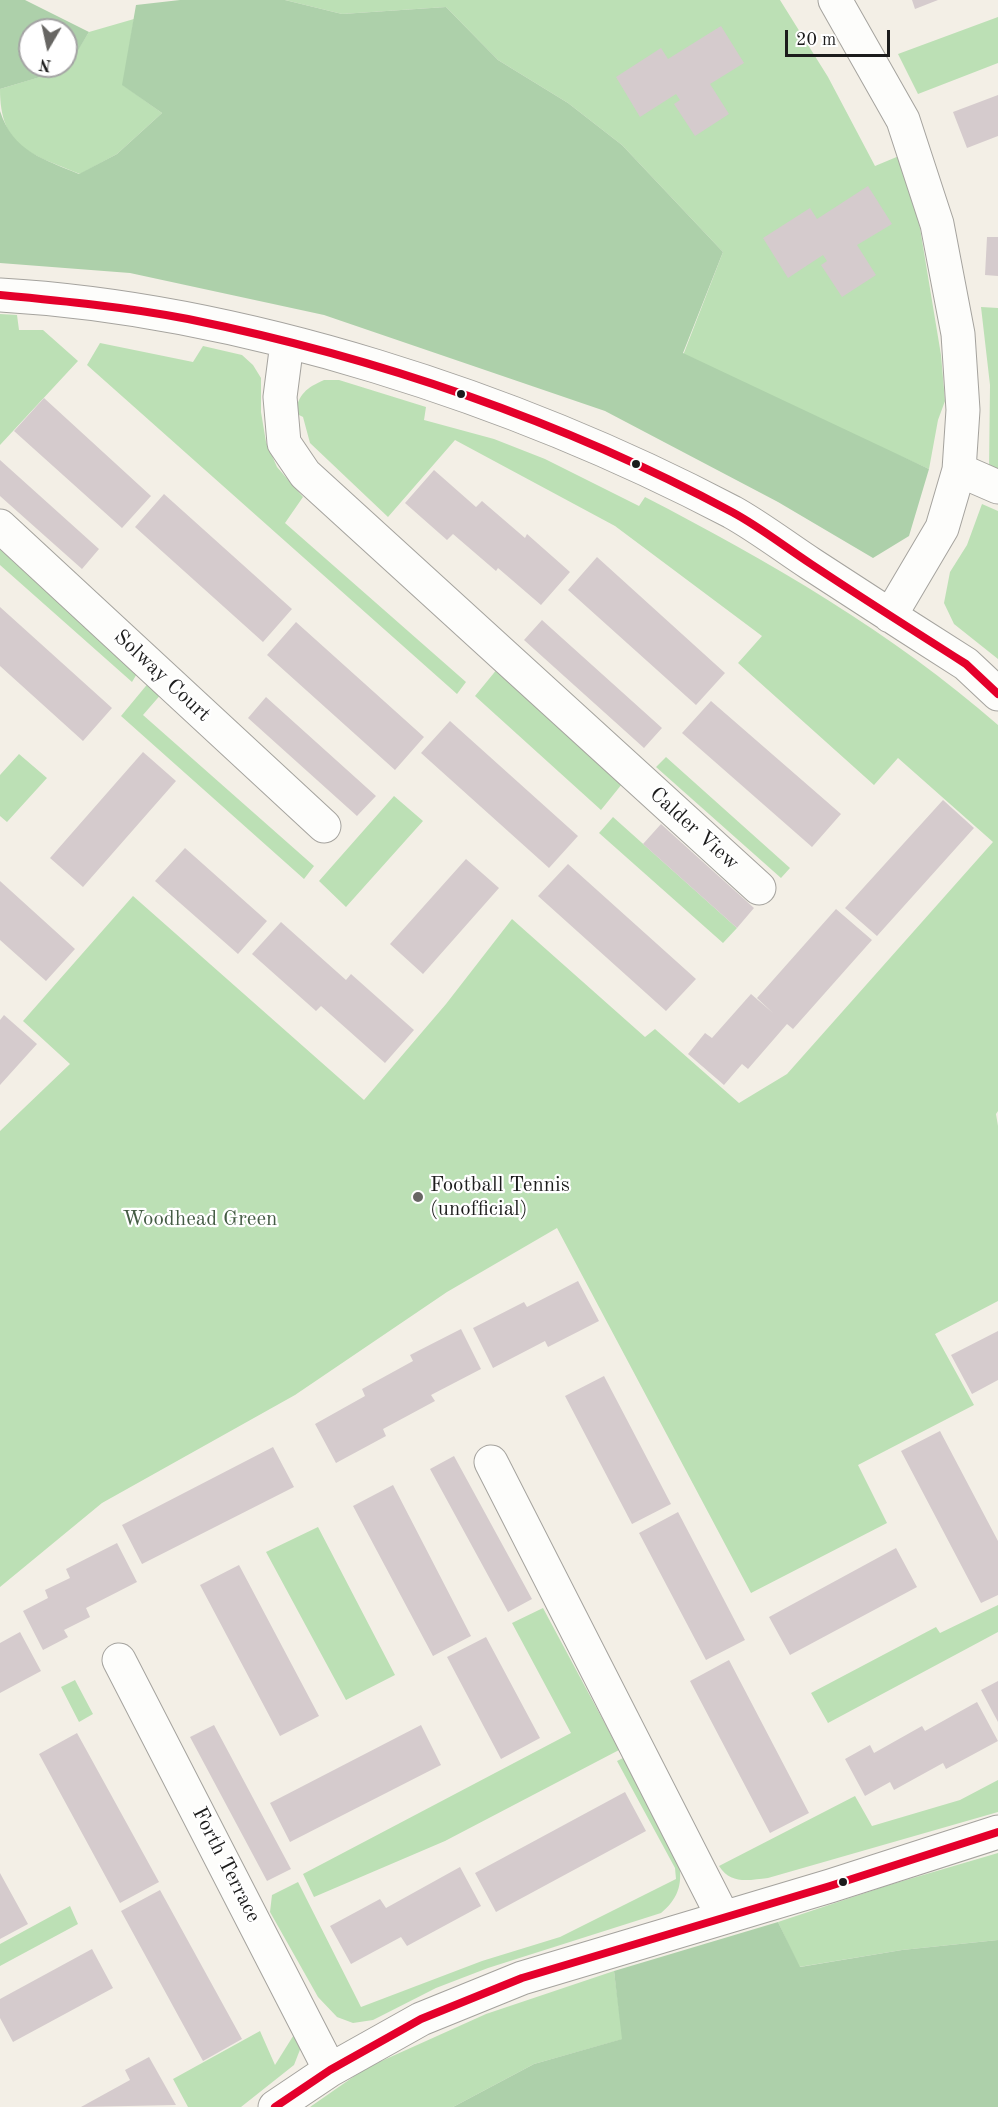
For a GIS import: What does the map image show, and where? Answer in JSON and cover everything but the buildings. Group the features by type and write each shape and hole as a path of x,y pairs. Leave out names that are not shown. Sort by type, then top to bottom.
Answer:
{"street":[{"path":"835,0 903,120 938,224 958,334 963,410 959,470 942,528 890,616"},
{"path":"0,295 50,298 200,322 287,343 399,374 570,435 734,513 966,664 998,694"},
{"name":"Calder View","path":"287,343 280,397 284,443 305,474 759,888"},
{"path":"959,470 998,487"},
{"name":"Solway Court","path":"0,526 324,826"},
{"path":"491,1462 723,1917"},
{"name":"Forth Terrace","path":"119,1660 330,2070"},
{"path":"275,2107 330,2070 420,2019 522,1978 998,1832"}],"green space":[{"path":"0,0 25,0 61,18 18,18 18,78 37,78 0,89"},
{"path":"180,0 285,0 342,14 446,7 498,60 568,103 622,145 723,252 683,353 929,469 909,536 873,558 778,502 605,411 324,315 130,273 0,263 0,111 6,125 21,145 42,158 79,174 117,154 162,113 122,85 136,5"},
{"path":"285,0 780,0 828,77 875,166 899,156 918,216 941,355 945,401 938,420 929,469 682,358 723,252 622,145 568,103 498,60 446,7 342,14"},
{"path":"998,17 998,63 918,94 898,54"},
{"path":"134,19 123,85 162,113 117,154 80,174 34,154 13,137 1,109 0,89 36,78 78,78 78,50 89,32"},
{"path":"78,26 89,32 78,50"},
{"path":"981,307 998,308 998,476 989,472 990,385"},
{"path":"0,314 17,315 19,330 43,330 78,361 0,445"},
{"path":"100,343 193,362 203,346 242,355 253,365 261,378 261,412 266,442 277,467 303,497 285,523 466,682 457,694 87,365"},
{"name":"Woodhead Green","path":"324,380 339,380 426,407 424,420 494,439 545,459 639,506 645,497 829,600 958,691 998,725 998,1111 996,1114 998,1126 998,1301 935,1334 974,1405 858,1465 887,1523 751,1593 557,1228 447,1292 295,1395 102,1503 0,1587 0,1131 70,1064 23,1021 133,896 364,1100 446,1004 512,919 645,1037 655,1029 739,1103 787,1074 993,842 898,758 874,785 738,663 762,636 615,526 455,440 388,517 310,443 303,417 295,413 304,392"},
{"path":"982,504 998,511 998,659 954,624 944,603 950,572 967,545"},
{"path":"0,546 138,672 132,682 0,565"},
{"path":"498,668 622,784 601,810 475,696"},
{"path":"150,681 163,692 143,715 314,866 304,879 121,716"},
{"path":"19,754 47,778 7,822 0,816 0,775"},
{"path":"666,757 790,868 781,878 656,767"},
{"path":"394,796 423,821 346,907 319,881"},
{"path":"613,817 737,928 723,943 599,833"},
{"path":"318,1527 395,1675 346,1700 266,1552"},
{"path":"998,1605 998,1632 828,1723 811,1693 936,1627 940,1633"},
{"path":"543,1608 619,1750 445,1841 314,1897 303,1874 571,1733 512,1623"},
{"path":"75,1680 93,1714 79,1722 61,1687"},
{"path":"623,1758 679,1864 678,1892 661,1913 488,1968 436,1988 373,2020 353,2023 337,2017 318,1997 270,1912 272,1895 298,1882 361,2007 482,1961 560,1937 676,1879 675,1868 617,1761"},
{"path":"998,1780 998,1812 768,1878 735,1879 719,1866 855,1796 872,1826 960,1800"},
{"path":"998,1853 998,1940 902,1950 799,1967 778,1922 889,1885"},
{"path":"70,1906 78,1924 0,1966 0,1944"},
{"path":"778,1922 800,1967 902,1950 998,1940 998,2107 453,2107 534,2064 622,2039 614,1971"},
{"path":"614,1971 623,2039 534,2064 453,2107 310,2107 366,2068 486,2014"},
{"path":"300,2025 303,2042 294,2065 241,2107 188,2107 173,2079 260,2031 275,2065"}],"transit line":[{"path":"0,295 141,311 258,334 398,373 535,421 668,479 742,518 966,664 998,694"},
{"path":"275,2107 330,2070 421,2019 522,1978 830,1886 998,1832"}],"place":[{"name":"Football Tennis (unofficial)","path":"418,1197"}]}
